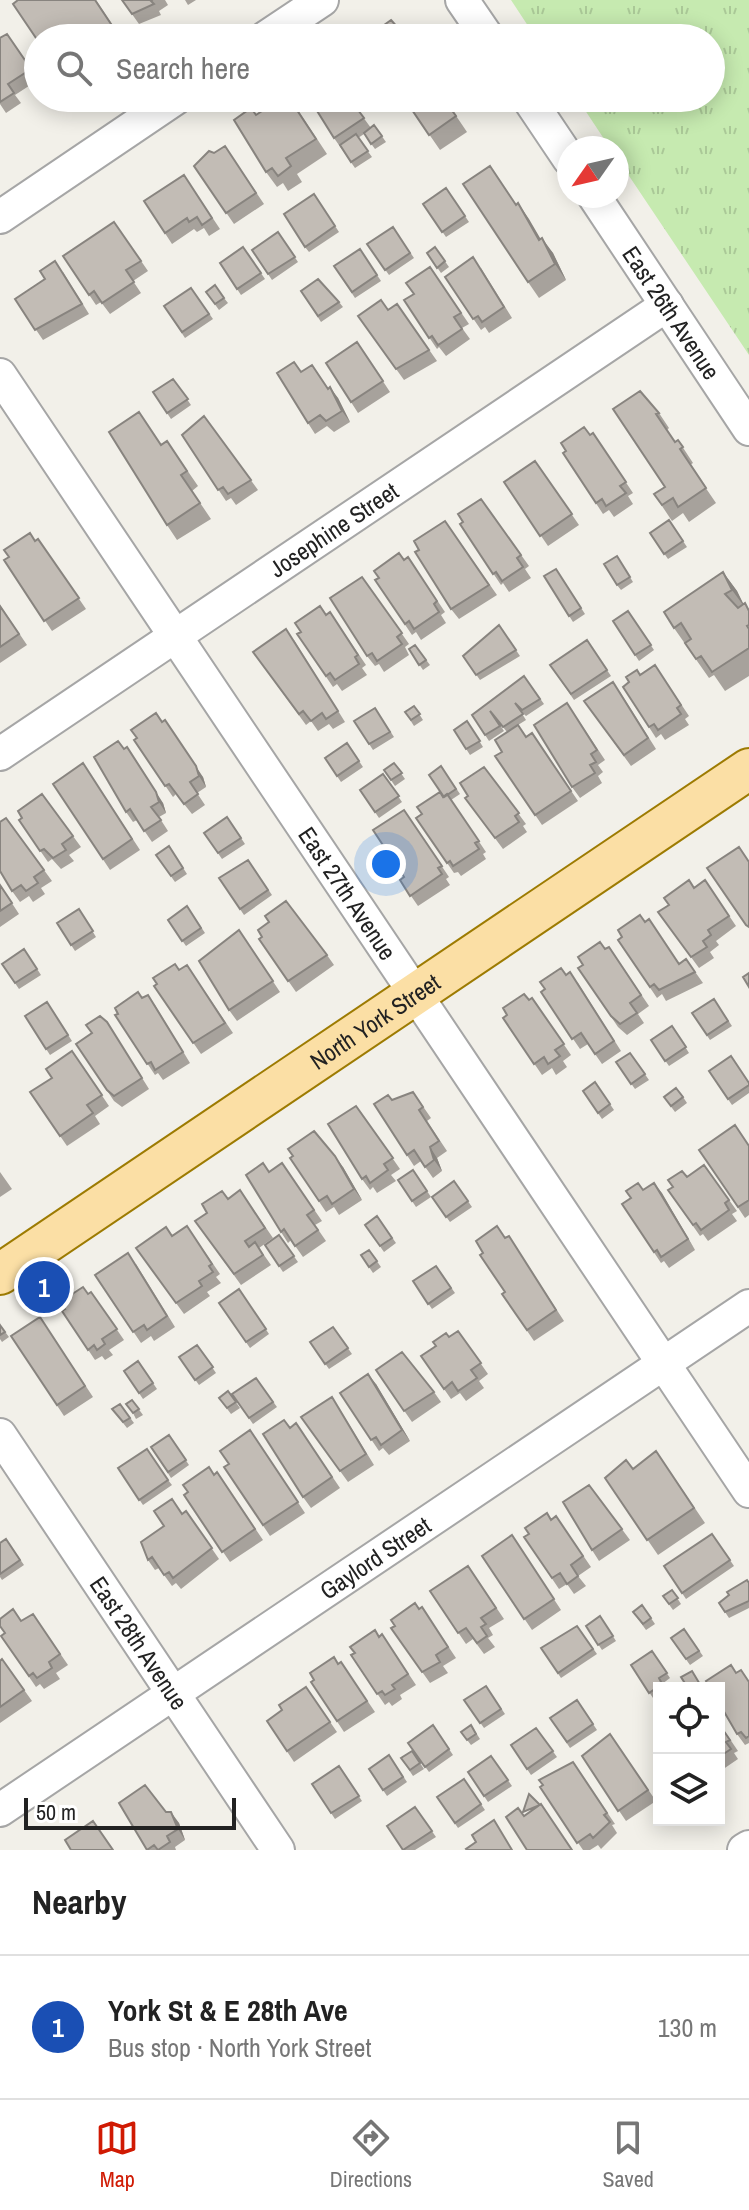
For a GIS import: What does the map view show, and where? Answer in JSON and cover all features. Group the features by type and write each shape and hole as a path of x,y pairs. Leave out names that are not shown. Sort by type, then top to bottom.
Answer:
{"main road":[{"name":"North York Street","path":"0,1274 749,769"}],"street":[{"path":"286,24 322,0"},
{"path":"462,0 478,24"},
{"path":"0,217 155,112"},
{"path":"537,112 557,141"},
{"name":"East 26th Avenue","path":"602,208 749,429"},
{"name":"Josephine Street","path":"0,754 667,305"},
{"name":"East 27th Avenue","path":"0,375 749,1491"},
{"name":"Gaylord Street","path":"0,1810 749,1306"},
{"name":"East 28th Avenue","path":"0,1435 278,1850"}],"green space":[{"path":"511,0 749,0 749,355 629,176 629,136 602,136 586,112 725,112 725,24 527,24"}],"building":[{"path":"18,0 95,0 111,24 27,24 13,4"},
{"path":"122,0 152,0 154,4 132,14"},
{"path":"7,34 24,59 24,74 8,84 14,93 0,102 0,38"},
{"path":"245,112 256,115 260,112 298,112 316,139 286,158 291,166 278,176 272,168 266,172 234,120"},
{"path":"318,112 360,112 364,118 334,138"},
{"path":"413,112 453,112 456,116 429,135"},
{"path":"374,125 382,136 371,144 364,133"},
{"path":"356,134 368,151 351,162 340,145"},
{"path":"225,146 256,193 226,213 194,166 209,151 214,153"},
{"path":"490,166 516,205 518,203 539,240 542,238 555,264 528,282 463,184"},
{"path":"184,175 212,218 202,225 197,217 189,222 187,218 165,233 144,201"},
{"path":"446,188 465,216 442,232 423,204"},
{"path":"314,194 335,226 305,247 284,214"},
{"path":"114,222 141,261 126,270 134,282 102,303 94,291 89,295 63,256"},
{"path":"393,227 410,253 385,270 367,244"},
{"path":"278,232 295,257 268,274 252,250"},
{"path":"243,247 261,273 237,289 220,263"},
{"path":"435,247 445,261 437,268 427,253"},
{"path":"360,249 377,275 352,292 334,266"},
{"path":"473,257 504,307 482,322 478,316 473,319 445,277"},
{"path":"55,261 82,304 35,330 15,299 45,279 40,271"},
{"path":"430,267 461,313 454,317 462,329 438,345 432,336 429,338 404,300 414,294 406,283"},
{"path":"318,279 339,302 318,316 301,291"},
{"path":"215,285 224,298 215,304 206,292"},
{"path":"191,288 209,314 182,332 164,306"},
{"path":"381,300 388,310 397,304 429,350 396,369 358,316"},
{"path":"357,342 383,381 351,402 326,363"},
{"path":"294,362 301,372 312,365 328,389 330,387 342,411 326,421 320,415 308,423 277,373"},
{"path":"173,379 188,399 167,413 153,392"},
{"path":"640,391 659,413 656,414 675,442 678,440 683,447 680,449 706,488 678,507 673,498 662,505 654,494 665,487 613,409"},
{"path":"139,412 161,445 167,441 187,471 181,475 200,503 167,525 109,432"},
{"path":"204,416 251,480 228,494 223,487 218,490 182,435"},
{"path":"584,427 590,435 593,433 626,482 620,486 626,493 606,506 602,499 596,503 563,453 566,451 561,443"},
{"path":"535,461 572,514 540,536 504,482"},
{"path":"481,499 521,555 517,558 523,567 502,581 496,572 493,574 460,524 463,522 458,514"},
{"path":"669,520 683,541 664,554 650,533"},
{"path":"445,521 489,585 451,609 415,552 419,550 414,541"},
{"path":"30,533 35,541 38,539 79,598 44,621 4,560 9,557 4,550"},
{"path":"399,553 404,560 408,557 437,601 434,604 439,612 414,629 409,621 405,624 375,580 379,578 374,571"},
{"path":"617,556 630,577 617,585 604,564"},
{"path":"556,569 581,608 569,616 544,576"},
{"path":"723,572 732,590 725,594 738,608 745,603 749,611 749,648 712,672 701,656 696,659 685,643 691,639 681,623 674,628 664,612"},
{"path":"362,577 402,633 397,637 402,644 377,661 372,653 367,656 330,598"},
{"path":"0,606 19,634 0,647"},
{"path":"320,606 326,615 330,612 358,655 355,657 359,664 335,680 330,673 326,676 297,634 301,632 295,623"},
{"path":"628,611 651,645 635,655 613,621"},
{"path":"499,625 516,650 476,675 463,656"},
{"path":"286,629 338,711 326,719 322,713 311,721 303,711 299,714 253,652"},
{"path":"587,640 607,670 571,694 550,665"},
{"path":"415,645 426,660 419,665 409,649"},
{"path":"655,665 681,705 677,708 681,714 658,730 654,724 649,727 623,687 629,682 626,677 637,670 640,675"},
{"path":"524,676 540,699 522,710 515,703 523,714 503,727 490,711 500,726 485,735 472,715"},
{"path":"613,682 648,738 624,755 584,701"},
{"path":"567,703 597,750 591,754 596,762 590,765 595,773 572,787 534,725"},
{"path":"414,706 420,714 411,720 405,712"},
{"path":"375,708 390,732 369,744 354,721"},
{"path":"156,713 162,722 165,720 196,766 199,776 190,782 198,794 184,804 169,784 165,786 134,740 137,738 131,730"},
{"path":"467,721 480,741 466,749 454,730"},
{"path":"518,725 526,737 532,733 571,791 535,815 495,756 502,752 495,740"},
{"path":"118,741 124,749 127,747 156,792 159,802 151,807 161,820 144,831 130,809 126,812 94,757"},
{"path":"347,743 359,761 337,776 325,758"},
{"path":"83,763 132,839 103,859 53,784"},
{"path":"394,763 402,773 391,780 384,770"},
{"path":"441,766 456,789 444,797 429,775"},
{"path":"484,767 519,813 515,816 519,822 495,838 465,798 468,796 460,783"},
{"path":"383,774 399,796 375,812 360,790"},
{"path":"440,792 443,797 447,794 479,841 475,843 479,849 453,866 450,861 447,863 416,818 422,814 417,807"},
{"path":"42,794 73,836 62,844 66,850 53,858 44,849 40,851 19,820 22,818 18,811"},
{"path":"404,810 442,866 438,868 442,874 410,896 400,880 404,877 373,830"},
{"path":"227,817 241,838 218,853 204,833"},
{"path":"6,818 44,870 34,877 38,883 26,891 21,885 12,891 0,871 0,822"},
{"path":"169,846 183,868 171,876 156,855"},
{"path":"739,847 749,862 749,927 707,868"},
{"path":"248,860 268,890 240,909 219,878"},
{"path":"689,880 694,888 705,880 729,916 708,930 711,935 703,941 707,947 691,957 658,912 669,905 664,898"},
{"path":"0,885 12,903 0,911"},
{"path":"286,901 327,955 288,981 259,939 262,937 258,930 269,922 265,916"},
{"path":"187,906 201,928 182,941 168,920"},
{"path":"79,909 93,931 71,945 57,923"},
{"path":"640,915 645,922 649,919 679,964 686,959 695,972 659,990 654,984 650,987 618,940 622,937 618,930"},
{"path":"239,930 273,981 229,1010 199,961"},
{"path":"600,942 605,949 609,947 641,995 630,1003 637,1013 620,1024 578,968 583,965 578,957"},
{"path":"24,949 37,969 15,983 2,964"},
{"path":"175,964 179,970 187,965 225,1023 193,1043 154,986 157,984 153,978"},
{"path":"561,968 566,975 570,972 614,1041 595,1054 581,1033 572,1039 541,992 545,989 540,982"},
{"path":"749,973 749,987 743,977"},
{"path":"138,992 142,998 148,995 183,1052 155,1070 151,1062 147,1064 115,1015 118,1014 115,1008"},
{"path":"524,994 529,1000 532,998 564,1044 555,1050 560,1056 548,1064 544,1057 534,1064 503,1018 507,1015 503,1008"},
{"path":"714,999 728,1021 707,1035 692,1013"},
{"path":"47,1002 68,1035 46,1049 25,1016"},
{"path":"100,1016 107,1022 142,1078 114,1096 76,1044 92,1033 86,1025"},
{"path":"672,1026 686,1047 665,1061 651,1040"},
{"path":"72,1051 102,1095 87,1105 93,1113 60,1136 30,1092 52,1078 46,1069"},
{"path":"630,1053 645,1074 631,1084 616,1062"},
{"path":"731,1056 749,1085 728,1099 709,1071"},
{"path":"595,1082 610,1104 598,1113 583,1091"},
{"path":"676,1088 683,1097 671,1106 664,1097"},
{"path":"413,1092 423,1107 419,1110 439,1141 430,1147 434,1160 425,1167 414,1150 407,1155 374,1104 388,1095 392,1100"},
{"path":"356,1106 393,1158 384,1164 388,1170 370,1183 366,1176 362,1179 328,1124"},
{"path":"735,1125 749,1146 749,1200 738,1207 699,1150"},
{"path":"314,1131 335,1156 354,1189 332,1204 327,1196 319,1201 290,1158 293,1156 288,1149"},
{"path":"263,1163 269,1172 282,1163 314,1210 307,1215 318,1230 295,1246 284,1229 281,1232 246,1175"},
{"path":"704,1165 729,1200 725,1203 729,1210 701,1230 696,1223 693,1225 668,1190 673,1187 668,1180 682,1171 687,1177"},
{"path":"413,1170 427,1191 412,1201 398,1180"},
{"path":"454,1181 468,1201 446,1217 432,1197"},
{"path":"638,1183 643,1190 654,1183 688,1239 661,1257 657,1250 654,1252 622,1204 631,1198 626,1191"},
{"path":"240,1190 265,1228 245,1241 249,1247 255,1242 263,1255 234,1274 195,1221 207,1213 202,1204 222,1191 228,1199"},
{"path":"377,1216 392,1238 380,1246 365,1225"},
{"path":"187,1226 212,1264 209,1266 213,1272 199,1281 202,1286 176,1303 136,1248 166,1227 172,1236"},
{"path":"497,1226 505,1238 509,1236 556,1310 527,1330 480,1255 483,1253 476,1241"},
{"path":"279,1235 294,1256 279,1266 265,1245"},
{"path":"369,1250 377,1261 369,1267 361,1255"},
{"path":"128,1253 167,1316 147,1330 144,1325 133,1332 95,1275"},
{"path":"436,1266 451,1288 428,1304 413,1281"},
{"path":"83,1287 88,1294 91,1292 117,1329 102,1339 105,1344 97,1350 94,1345 88,1350 62,1311 65,1309 60,1302"},
{"path":"239,1289 266,1329 246,1342 219,1303"},
{"path":"40,1317 85,1386 57,1405 11,1336"},
{"path":"333,1327 348,1348 325,1364 310,1342"},
{"path":"458,1331 481,1363 471,1370 477,1378 458,1391 452,1382 444,1389 421,1356 436,1346 433,1342 446,1333 449,1337"},
{"path":"197,1345 213,1367 195,1380 179,1357"},
{"path":"402,1352 434,1392 404,1411 376,1370"},
{"path":"138,1361 153,1383 139,1393 124,1371"},
{"path":"368,1374 402,1430 381,1445 376,1437 371,1440 340,1393"},
{"path":"256,1378 273,1402 249,1418 232,1394"},
{"path":"228,1391 236,1402 227,1408 219,1398"},
{"path":"332,1397 366,1454 340,1471 301,1417"},
{"path":"132,1400 139,1409 133,1413 126,1404"},
{"path":"120,1404 130,1418 123,1422 112,1409"},
{"path":"284,1420 290,1428 296,1423 332,1477 303,1497 263,1434"},
{"path":"250,1430 298,1502 263,1525 224,1467 229,1464 220,1451"},
{"path":"169,1435 186,1460 168,1472 151,1447"},
{"path":"147,1449 168,1480 139,1500 118,1468"},
{"path":"656,1451 694,1508 647,1540 605,1478 626,1460 633,1469"},
{"path":"209,1467 214,1475 217,1472 255,1529 222,1552 184,1495 188,1492 183,1485"},
{"path":"589,1485 622,1529 592,1550 563,1502"},
{"path":"172,1499 182,1514 186,1511 212,1548 173,1578 169,1572 164,1575 152,1557 148,1560 141,1542 164,1526 154,1511"},
{"path":"547,1513 551,1520 556,1516 583,1556 571,1565 578,1576 567,1584 560,1573 552,1578 524,1537 529,1534 525,1528"},
{"path":"712,1534 730,1560 682,1593 664,1566"},
{"path":"512,1535 554,1599 524,1619 482,1556"},
{"path":"6,1539 20,1560 0,1574 0,1543"},
{"path":"468,1566 496,1608 481,1618 486,1624 481,1627 487,1636 477,1643 466,1628 458,1633 430,1591"},
{"path":"747,1580 749,1601 725,1612 719,1603 729,1595 727,1592"},
{"path":"672,1590 678,1598 669,1604 663,1596"},
{"path":"415,1603 419,1609 422,1607 448,1647 436,1655 440,1662 422,1672 391,1628 395,1626 391,1620"},
{"path":"642,1605 651,1618 643,1624 633,1612"},
{"path":"13,1609 21,1621 33,1614 60,1654 49,1662 52,1668 37,1678 33,1673 29,1676 1,1636 5,1633 0,1619"},
{"path":"600,1616 613,1636 598,1645 586,1626"},
{"path":"577,1626 593,1649 558,1673 541,1648"},
{"path":"684,1629 699,1651 686,1659 671,1638"},
{"path":"375,1630 379,1637 382,1634 408,1674 392,1685 395,1689 385,1695 382,1691 377,1694 351,1655 355,1653 350,1647"},
{"path":"652,1651 667,1673 659,1678 661,1682 653,1682 653,1690 649,1693 631,1665"},
{"path":"334,1657 338,1664 341,1662 367,1701 337,1721 311,1682 314,1680 310,1673"},
{"path":"2,1659 24,1690 0,1707 0,1661"},
{"path":"731,1665 736,1673 741,1670 749,1682 749,1736 746,1738 741,1732 737,1734 725,1713 725,1682 706,1681"},
{"path":"692,1671 699,1682 684,1682 681,1677"},
{"path":"486,1686 501,1709 480,1723 464,1700"},
{"path":"306,1687 330,1722 287,1751 267,1721 282,1710 279,1705"},
{"path":"577,1700 593,1724 567,1742 550,1718"},
{"path":"433,1725 449,1749 425,1767 408,1743"},
{"path":"471,1725 476,1734 467,1740 461,1732"},
{"path":"536,1728 553,1751 527,1769 511,1745"},
{"path":"725,1733 730,1740 726,1742 731,1749 725,1753"},
{"path":"610,1734 648,1790 618,1811 582,1756"},
{"path":"412,1751 420,1763 410,1770 401,1758"},
{"path":"389,1755 403,1777 383,1790 369,1769"},
{"path":"491,1756 508,1780 484,1796 468,1772"},
{"path":"573,1762 610,1822 593,1838 590,1834 577,1843 540,1787 543,1785 539,1780"},
{"path":"339,1766 359,1796 331,1813 312,1784"},
{"path":"464,1779 481,1804 455,1823 437,1797"},
{"path":"145,1785 166,1812 171,1812 178,1829 167,1836 170,1842 158,1850 154,1845 147,1850 119,1803"},
{"path":"529,1794 540,1805 523,1812"},
{"path":"541,1804 572,1850 527,1850 506,1817 518,1808 524,1816"},
{"path":"415,1807 432,1831 403,1850 387,1826"},
{"path":"494,1820 512,1850 467,1850 476,1842 472,1835"},
{"path":"93,1821 113,1850 71,1850 65,1840"}],"place":[{"name":"York St & E 28th Ave","path":"44,1287"}]}
